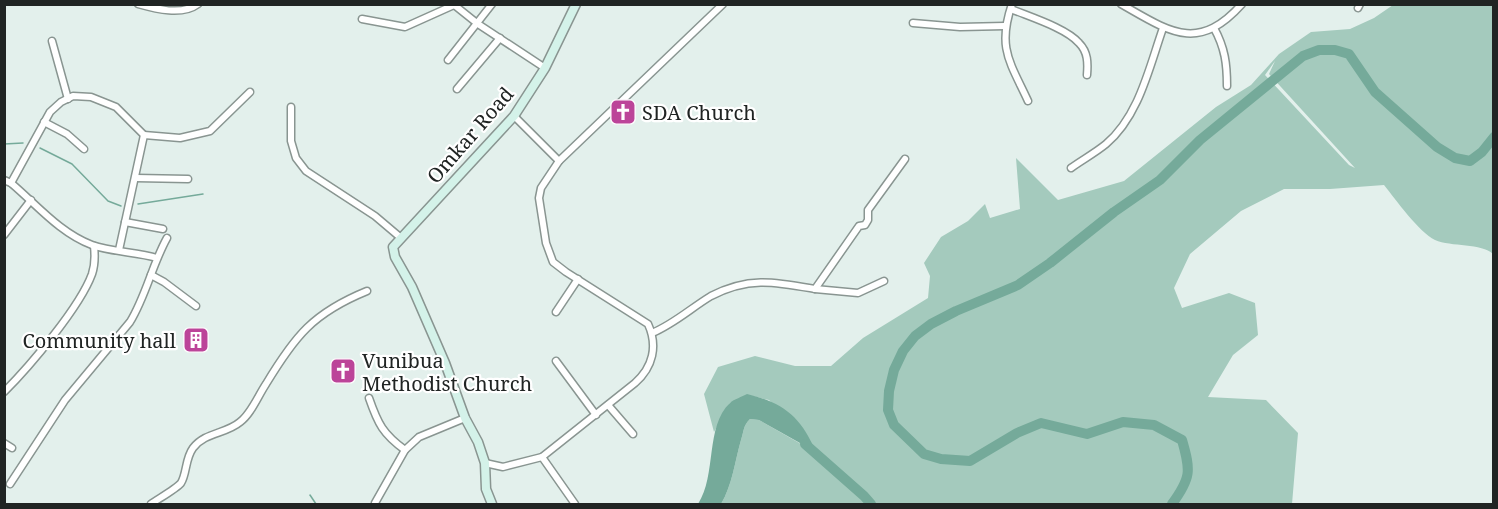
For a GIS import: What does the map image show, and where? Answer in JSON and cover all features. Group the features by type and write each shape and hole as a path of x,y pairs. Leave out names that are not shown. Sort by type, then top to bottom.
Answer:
{"street":[{"path":"138,4 176,10 185,10 198,4"},
{"path":"448,60 492,4"},
{"name":"Omkar Road","path":"465,418 445,363 412,287 395,257 393,247 514,116 545,68 576,4"},
{"path":"485,463 502,467 542,457 645,374 650,366 653,354 652,333 648,324 633,312 553,262 546,243 542,221 539,198 541,188 559,161 723,4"},
{"path":"1121,4 1163,28 1188,34 1203,33 1214,28 1242,4"},
{"path":"362,19 405,27 453,5 545,68"},
{"path":"1028,101 1008,60 1005,26 1012,7 1068,34 1080,43 1088,62 1087,75"},
{"path":"913,23 960,27 1005,26"},
{"path":"1071,168 1105,144 1129,117 1140,95 1163,28"},
{"path":"1214,28 1224,50 1227,64 1227,86"},
{"path":"457,89 500,38"},
{"path":"52,41 68,99"},
{"path":"157,258 94,246 59,226 8,182 50,111 68,99 81,96 101,100 116,107 144,135 180,138 210,131 250,92"},
{"path":"291,107 291,141 296,158 306,171 375,216 401,238"},
{"path":"514,116 559,161"},
{"path":"44,122 67,134 84,149"},
{"path":"118,250 144,135"},
{"path":"815,289 859,226 867,223 868,210 905,159"},
{"path":"136,178 188,179"},
{"path":"4,235 32,201"},
{"path":"125,222 163,229"},
{"path":"10,484 65,400 130,322 167,238"},
{"path":"4,392 62,323 81,293 92,274 95,259 94,246"},
{"path":"152,275 196,306"},
{"path":"556,312 578,279"},
{"path":"652,333 667,327 711,297 745,283 765,282 858,293 884,281"},
{"path":"151,504 180,483 186,460 203,438 233,426 245,418 298,335 312,322 332,309 367,291"},
{"path":"555,361 596,415"},
{"path":"369,398 378,424 389,438 405,450"},
{"path":"608,405 633,434"},
{"path":"375,503 405,450 419,437 465,418 478,442 485,463 486,489 492,504"},
{"path":"4,443 12,448"},
{"path":"542,457 575,504"}],"shaded area":[{"path":"1393,5 1493,5 1493,254 1482,248 1435,240 1415,223 1384,185 1330,189 1284,189 1241,211 1190,254 1174,288 1182,308 1229,293 1255,303 1258,335 1233,355 1208,397 1266,400 1298,433 1292,504 721,504 731,481 744,429 750,419 759,420 815,452 769,400 747,395 730,403 714,432 704,394 718,367 755,356 795,366 831,366 863,338 928,298 930,276 924,263 941,237 968,221 985,204 990,218 1020,209 1016,158 1058,200 1124,181 1216,107 1251,85 1279,54 1311,32 1350,29 1374,18","holes":["1275,61 1269,74 1355,168 1349,165 1265,75"]},
{"path":"747,394 771,402 790,413 804,429 816,452 759,420 750,419 744,429 731,481 721,504 698,504 708,479 717,424 722,413 732,402"}],"waterway":[{"path":"1172,504 1188,474 1185,451 1182,440 1154,425 1123,422 1087,434 1041,423 1017,433 970,461 941,459 924,454 894,425 888,410 889,391 894,370 903,351 915,336 931,324 1018,285 1050,263 1114,212 1160,180 1200,140 1303,56 1319,50 1335,50 1349,54 1375,92 1437,147 1455,158 1470,161 1482,152 1494,137"},
{"path":"4,144 23,143"},
{"path":"40,148 72,164 108,201 121,206"},
{"path":"138,204 203,194"},
{"path":"805,444 871,504"},
{"path":"310,495 316,504"}],"place":[{"name":"SDA Church","path":"623,112"},
{"name":"Community hall","path":"196,340"},
{"name":"Vunibua Methodist Church","path":"343,371"}]}
